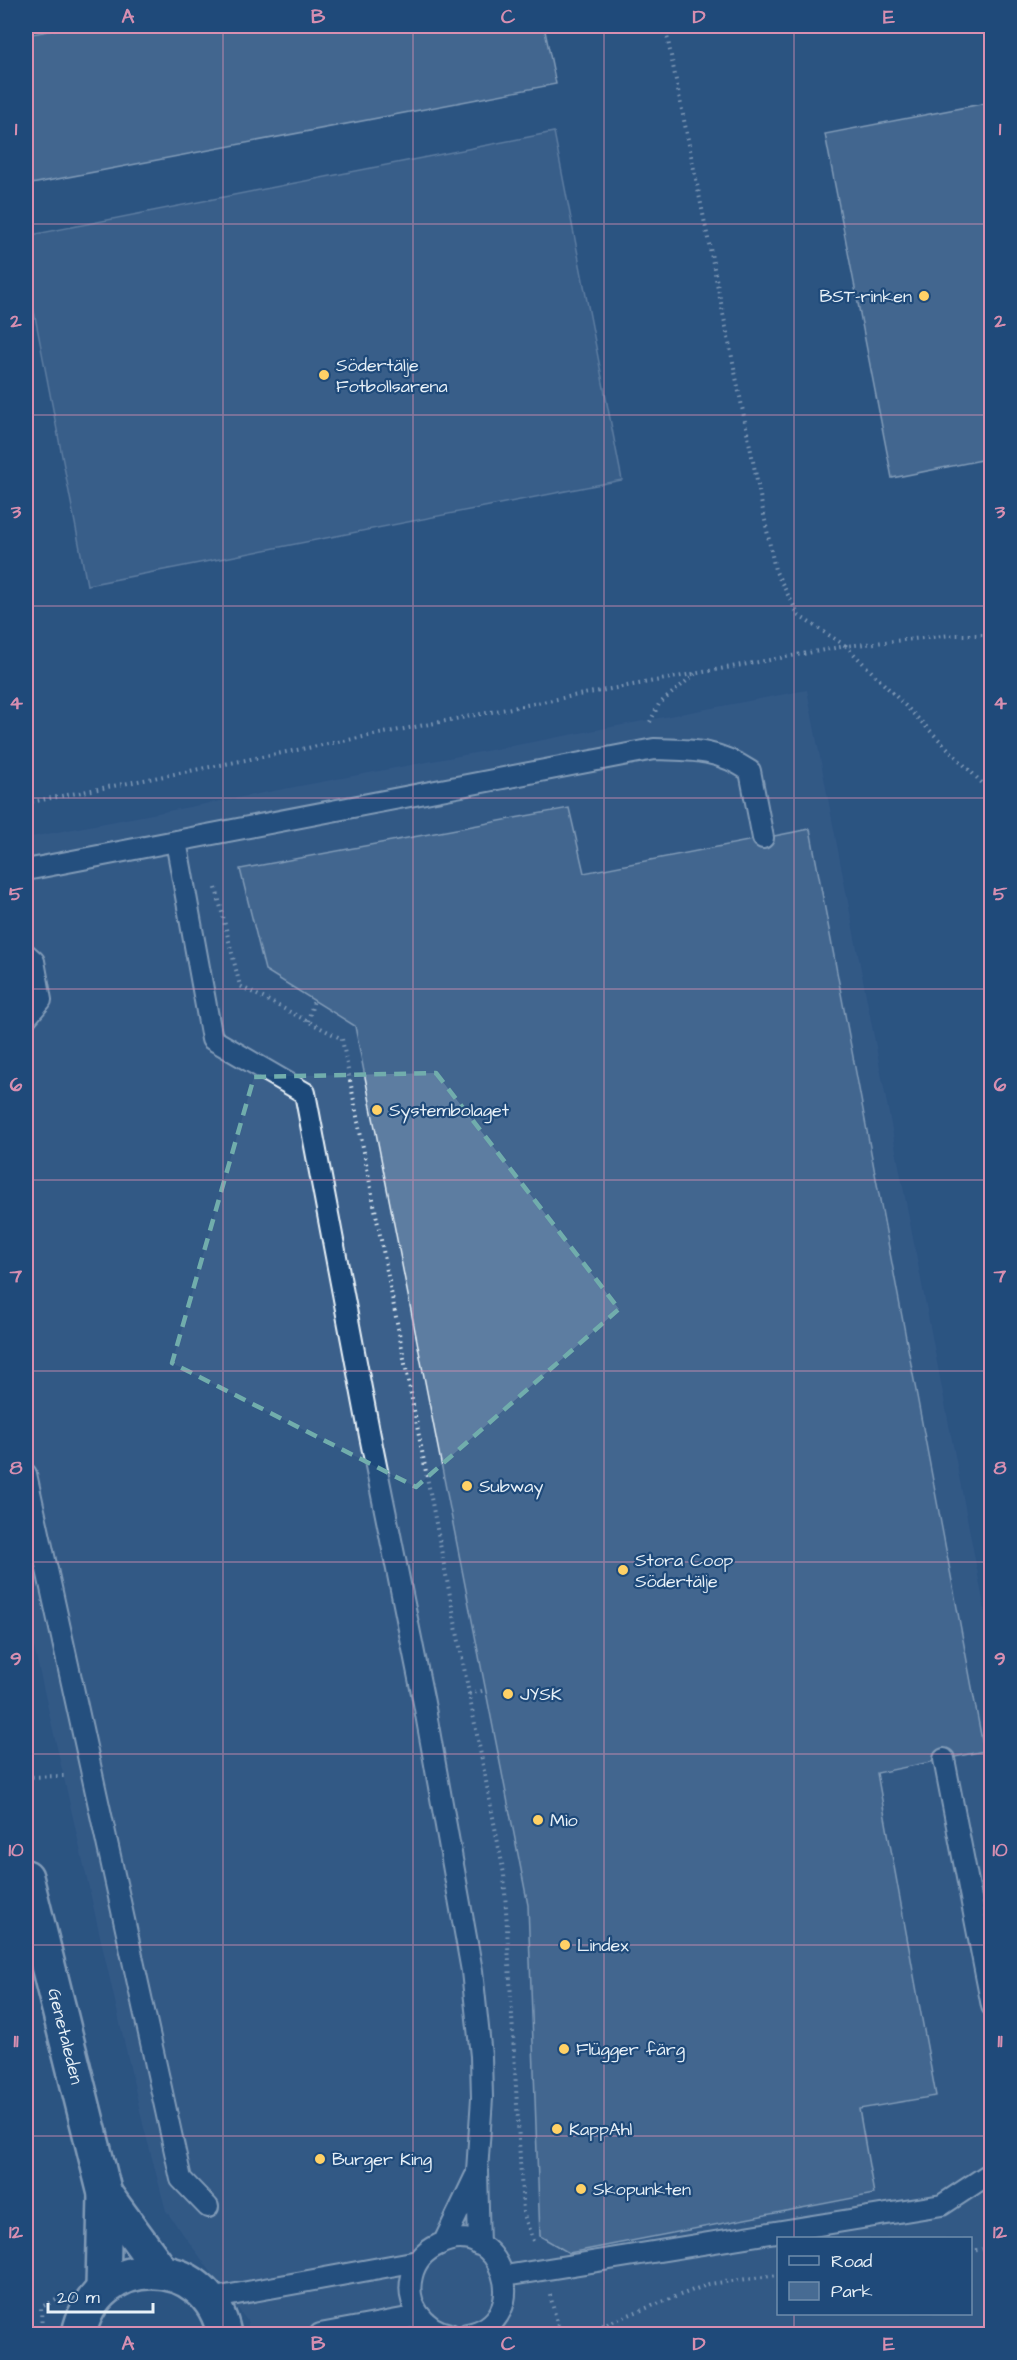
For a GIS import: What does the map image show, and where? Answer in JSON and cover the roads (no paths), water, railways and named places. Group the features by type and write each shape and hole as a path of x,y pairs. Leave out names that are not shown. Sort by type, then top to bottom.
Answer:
{"main road":[{"name":"Genetaleden","path":"26,1877 105,2194 103,2289"},
{"name":"Genetaleden","path":"105,2194 162,2272"},
{"path":"79,2334 87,2309 103,2289 131,2274 147,2271 162,2272 187,2280 199,2288 217,2311 225,2334"}],"lane":[{"path":"26,870 654,749 702,750 738,763 750,771 763,838"},
{"path":"176,841 212,1040 305,1093 370,1436 424,1703 472,1971 481,2056 481,2108 477,2171 478,2244"},
{"path":"26,954 34,961 41,1000 26,1018"},
{"path":"26,1474 181,2179 208,2207"},
{"path":"944,1759 992,2006"},
{"path":"444,2242 477,2171"},
{"path":"504,2276 942,2205 992,2172"},
{"path":"450,2334 429,2326 419,2316 412,2303 410,2289 412,2275 418,2261 429,2249 444,2242 468,2240 490,2252 499,2263 506,2290 499,2326 467,2334"},
{"path":"209,2299 418,2261"},
{"path":"320,2334 419,2316"}],"place":[{"name":"BST-rinken","path":"924,296"},
{"name":"Södertälje Fotbollsarena","path":"324,375"},
{"name":"Systembolaget","path":"377,1110"},
{"name":"Subway","path":"467,1486"},
{"name":"Stora Coop Södertälje","path":"623,1570"},
{"name":"JYSK","path":"508,1694"},
{"name":"Mio","path":"538,1820"},
{"name":"Lindex","path":"565,1945"},
{"name":"Flügger färg","path":"564,2049"},
{"name":"KappAhl","path":"557,2129"},
{"name":"Burger King","path":"320,2159"},
{"name":"Skopunkten","path":"581,2189"}]}
